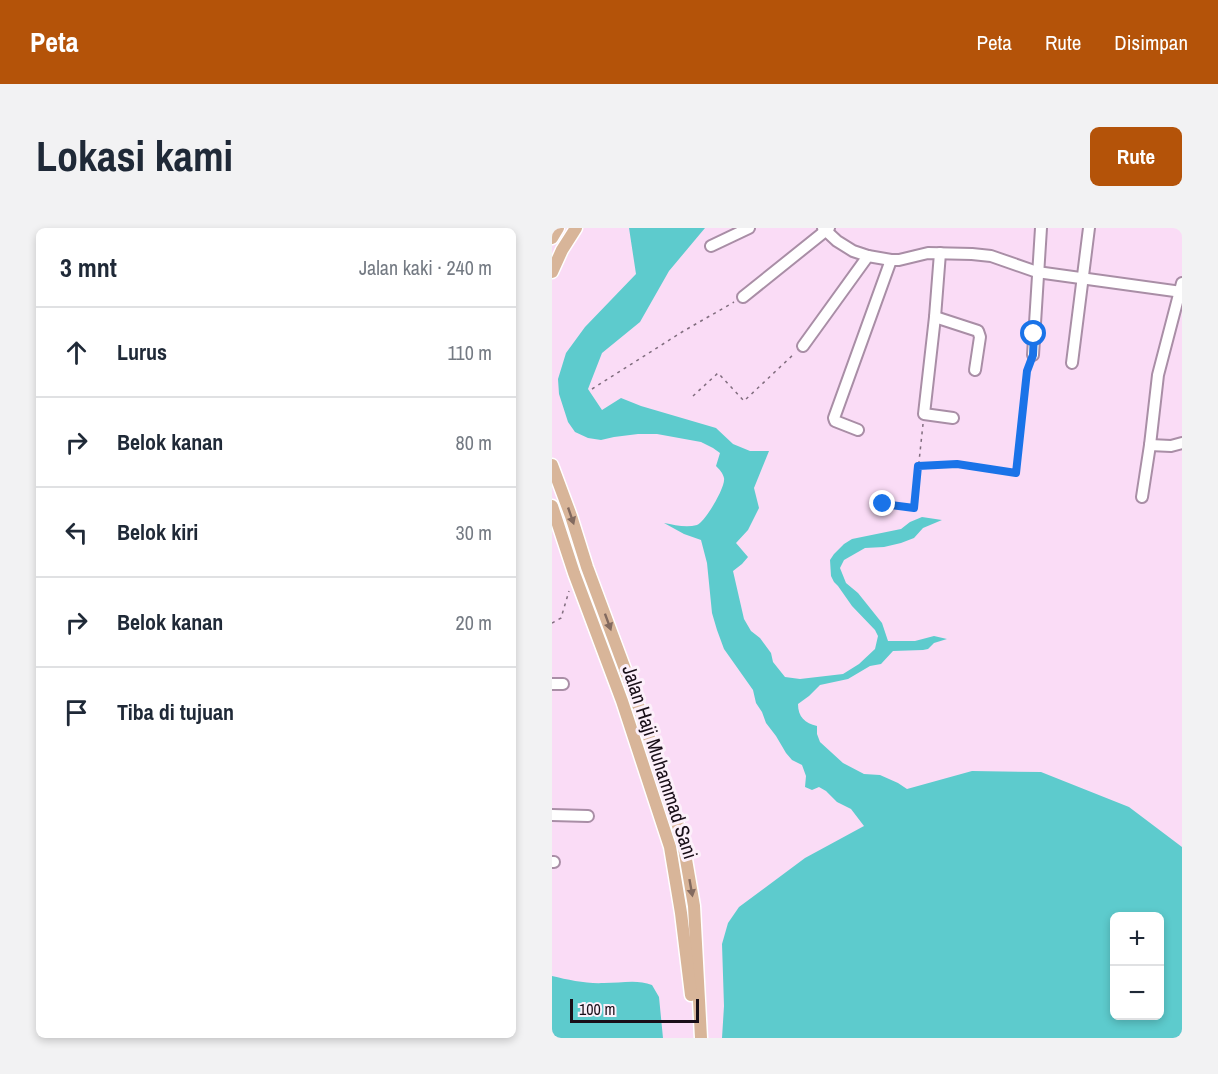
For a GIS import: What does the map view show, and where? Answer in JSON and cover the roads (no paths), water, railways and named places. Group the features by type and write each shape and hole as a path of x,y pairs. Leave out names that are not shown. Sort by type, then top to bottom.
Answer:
{"main road":[{"path":"552,238 558,228"},
{"path":"552,272 576,228"},
{"name":"Jalan Haji Muhammad Sani","path":"552,465 639,706 683,842 697,939 693,1038"},
{"name":"Jalan Haji Muhammad Sani","path":"552,506 574,573 622,701 670,847 694,983"},
{"path":"574,573 587,567"},
{"path":"694,983 701,1038"}],"street":[{"path":"711,246 749,228"},
{"path":"1033,355 1041,228"},
{"path":"1072,363 1089,228"},
{"path":"743,297 826,229 837,241 854,251 891,260 928,253 957,252 991,256 1037,272 1181,289 1158,375 1142,497"},
{"path":"940,253 924,414 953,418"},
{"path":"803,346 868,256"},
{"path":"858,430 834,418 891,260"},
{"path":"935,317 978,331 980,337 975,370"},
{"path":"1150,445 1171,446 1182,443"},
{"path":"552,815 588,816"}]}
